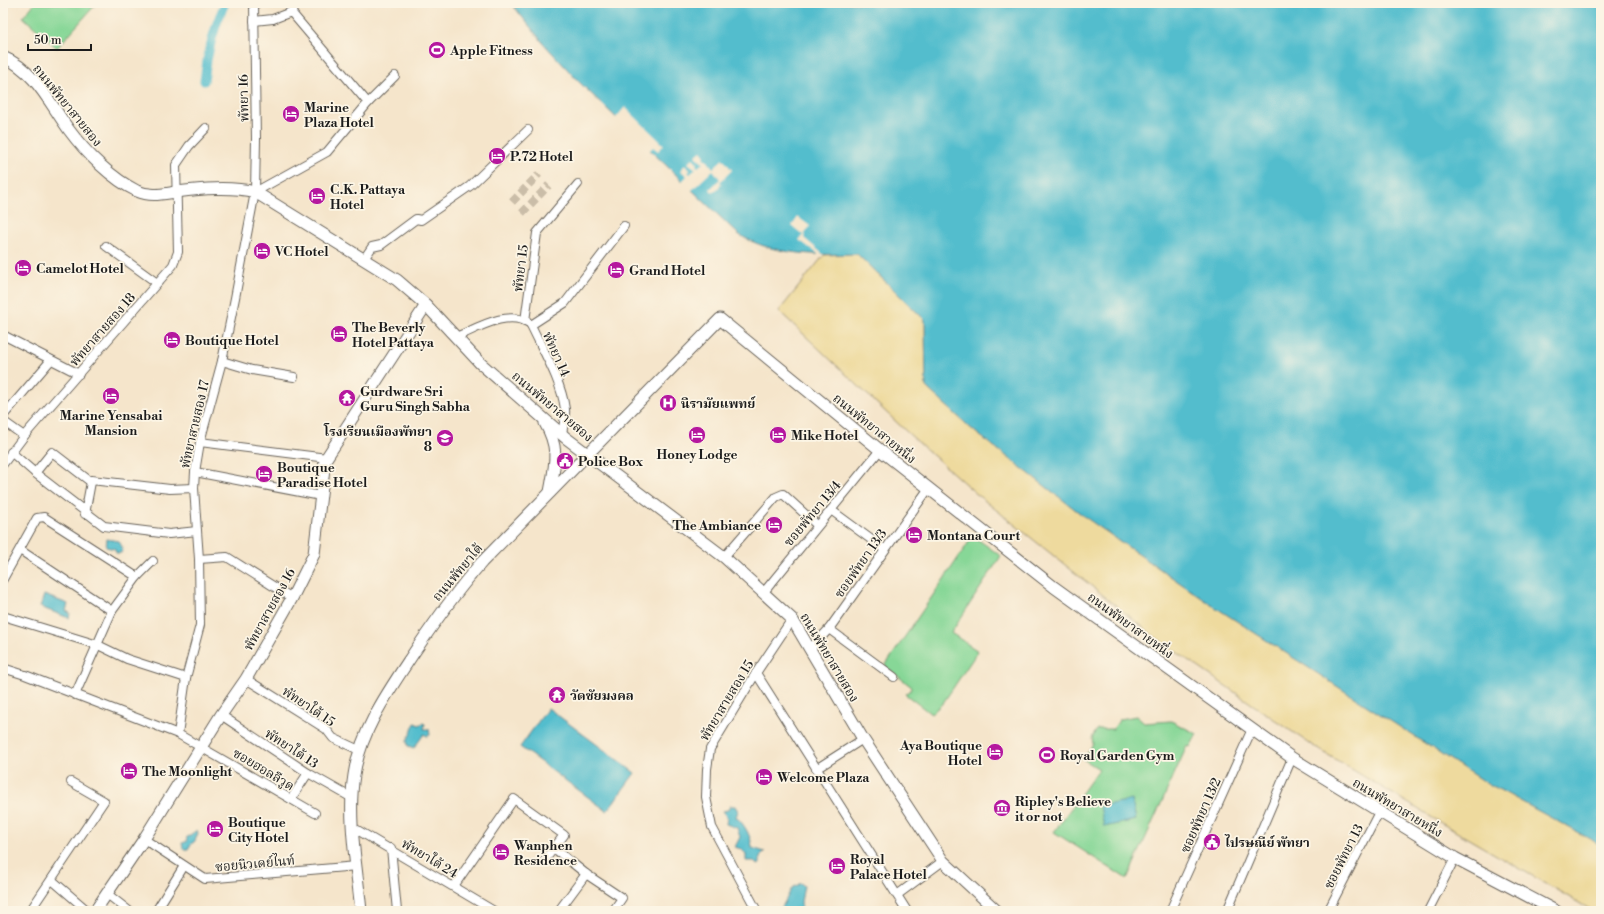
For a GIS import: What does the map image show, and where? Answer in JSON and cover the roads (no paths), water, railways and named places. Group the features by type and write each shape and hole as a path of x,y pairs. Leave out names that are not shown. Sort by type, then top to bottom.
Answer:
{"main road":[{"name":"ถนนพัทยาสายสอง","path":"3,57 30,75 70,132 94,159 128,186 147,195 236,189 254,192 397,280 426,305 480,363 543,418 724,557 792,619 863,739 943,861 997,911"},
{"name":"พัทยาสายสอง 16","path":"95,911 144,839 201,746 246,679 292,598 314,554 327,458 426,305"},
{"name":"ถนนพัทยาสายหนึ่ง","path":"720,319 880,450 1072,600 1292,758 1455,858 1556,911"},
{"name":"ถนนพัทยาใต้","path":"361,911 352,798 354,775 359,750 373,718 399,675 447,604 482,562 587,453 720,319"},
{"path":"543,418 552,436 556,456 549,493"}],"street":[{"name":"พัทยา 16","path":"254,3 256,139 254,192"},
{"path":"254,22 291,12 297,3"},
{"path":"291,12 368,103"},
{"path":"254,192 327,152 368,103 395,76"},
{"name":"พัทยาสายสอง 18","path":"3,464 24,436 173,265 178,252 175,192 176,165 189,146 206,128"},
{"path":"364,259 372,247 381,245 416,219 420,220 470,186 528,130"},
{"name":"พัทยา 15","path":"528,323 537,233 578,184"},
{"name":"พัทยาสายสอง 17","path":"178,734 186,678 200,625 200,559 194,488 195,472 200,442 222,361 254,192"},
{"name":"พัทยา 14","path":"562,434 565,410 560,393 550,365 528,323 565,304 624,226"},
{"path":"106,246 157,283"},
{"path":"456,337 502,319 528,323"},
{"path":"3,335 79,374"},
{"path":"3,416 51,360"},
{"path":"222,361 252,370 294,377"},
{"path":"3,421 24,436"},
{"path":"200,442 327,458"},
{"name":"ซอยพัทยา 13/4","path":"764,592 817,525 880,450"},
{"path":"11,452 35,474 85,514 104,526 169,534 197,531"},
{"path":"35,474 52,452 91,482"},
{"path":"195,472 321,496"},
{"path":"91,482 91,480 170,489 194,488"},
{"path":"85,514 91,482"},
{"name":"ซอยพัทยา 13/3","path":"810,649 829,629 884,549 929,488"},
{"path":"724,557 776,497 783,494 817,525"},
{"path":"831,510 884,549"},
{"path":"3,579 37,518 44,517 137,577"},
{"path":"20,550 112,610"},
{"path":"200,559 227,557 292,598"},
{"path":"75,695 112,610 137,577 153,561"},
{"path":"3,616 98,645 127,659 186,678"},
{"name":"พัทยาสายสอง 15","path":"757,911 712,827 706,797 707,770 710,749 756,673 792,619"},
{"path":"829,629 894,677"},
{"name":"ซอยฮอลลีวูด","path":"3,668 178,734 315,813"},
{"path":"756,673 907,911"},
{"name":"พัทยาใต้ 15","path":"246,679 326,729 333,738 359,750"},
{"name":"พัทยาใต้ 13","path":"221,715 308,773 352,798"},
{"name":"ซอยพัทยา 13/2","path":"1170,911 1252,729"},
{"path":"816,769 863,739"},
{"path":"1227,911 1292,758"},
{"path":"291,799 308,773"},
{"path":"30,911 104,801 71,782"},
{"path":"454,886 514,799 564,835 544,861"},
{"name":"ซอยพัทยา 13","path":"1328,911 1379,812"},
{"name":"พัทยาใต้ 24","path":"354,828 494,911"},
{"name":"ซอยนิวเดย์ไนท์","path":"144,839 200,877 212,879 357,866"},
{"path":"390,848 397,911"},
{"path":"554,849 586,874 622,898 613,911"},
{"path":"1428,911 1455,858"},
{"path":"896,894 943,861"},
{"path":"156,911 184,866"},
{"path":"560,909 586,874"},
{"path":"52,880 88,911"},
{"path":"106,893 129,911"}],"water":[{"path":"511,3 1601,3 1601,845 1480,779 1212,605 1085,517 974,431 926,387 925,320 857,254 796,253 766,247 738,234 579,82 544,44"},
{"path":"107,539 119,541 123,549 121,553 116,553 115,549 106,547"},
{"path":"44,595 68,604 66,611 70,613 69,618 40,607"},
{"path":"548,708 635,773 607,811 520,747"},
{"path":"415,723 419,725 423,723 425,724 424,729 429,729 430,735 427,736 424,734 414,748 408,746 407,741"},
{"path":"1132,800 1136,820 1104,827 1100,806"},
{"path":"730,806 735,806 738,811 736,817 747,831 751,840 752,848 765,852 760,857 760,864 758,865 754,861 746,861 746,854 741,849 735,847 740,837 737,828 726,824 727,817 722,811 728,810"},
{"path":"197,830 198,833 195,841 188,849 183,849 182,843 186,842 187,837"},
{"path":"801,883 804,886 801,902 802,911 780,911 792,888"}],"waterway":[{"path":"204,81 212,41 225,3"}],"tunnel":[{"path":"512,202 539,174"},
{"path":"522,213 549,185"}],"place":[{"name":"Apple Fitness","path":"437,50"},
{"name":"Marine Plaza Hotel","path":"291,114"},
{"name":"P.72 Hotel","path":"497,156"},
{"name":"C.K. Pattaya Hotel","path":"317,196"},
{"name":"VC Hotel","path":"262,251"},
{"name":"Camelot Hotel","path":"23,268"},
{"name":"Grand Hotel","path":"616,270"},
{"name":"The Beverly Hotel Pattaya","path":"339,334"},
{"name":"Boutique Hotel","path":"172,340"},
{"name":"Marine Yensabai Mansion","path":"111,396"},
{"name":"Gurdware Sri Guru Singh Sabha","path":"347,398"},
{"name":"นิรามัยแพทย์","path":"668,403"},
{"name":"Honey Lodge","path":"697,435"},
{"name":"Mike Hotel","path":"778,435"},
{"name":"โรงเรียนเมืองพัทยา 8","path":"445,438"},
{"name":"Police Box","path":"565,461"},
{"name":"Boutique Paradise Hotel","path":"264,474"},
{"name":"The Ambiance","path":"774,525"},
{"name":"Montana Court","path":"914,535"},
{"name":"วัดชัยมงคล","path":"557,695"},
{"name":"Aya Boutique Hotel","path":"995,752"},
{"name":"Royal Garden Gym","path":"1047,755"},
{"name":"The Moonlight","path":"129,771"},
{"name":"Welcome Plaza","path":"764,777"},
{"name":"Ripley's Believe it or not","path":"1002,808"},
{"name":"Boutique City Hotel","path":"215,829"},
{"name":"ไปรษณีย์ พัทยา","path":"1212,842"},
{"name":"Wanphen Residence","path":"501,852"},
{"name":"Royal Palace Hotel","path":"837,866"}]}
